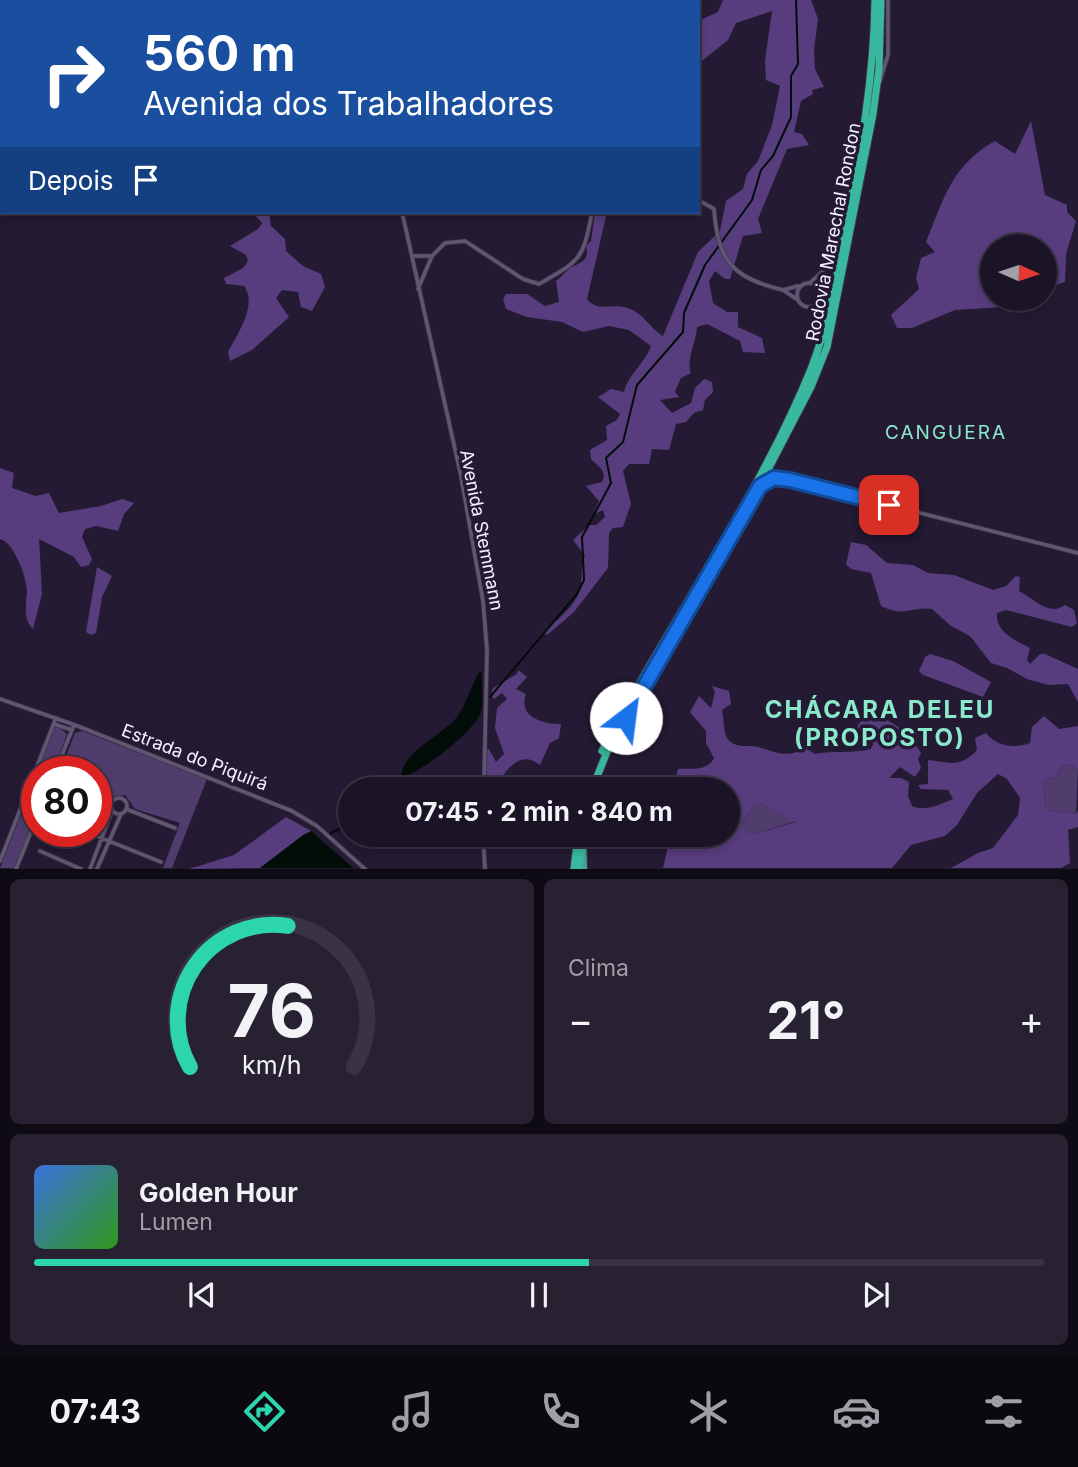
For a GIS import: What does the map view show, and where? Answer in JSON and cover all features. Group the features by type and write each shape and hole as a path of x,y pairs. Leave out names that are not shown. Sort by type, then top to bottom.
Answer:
{"highway":[{"name":"Rodovia Marechal Rondon","path":"594,777 614,730 740,512 803,387 821,343 832,301 865,130 872,80 875,0"},
{"name":"Rodovia Marechal Rondon","path":"595,777 760,486 814,380 833,328 873,114 879,69 881,0"},
{"path":"577,869 580,847"}],"street":[{"path":"873,114 888,55 888,0"},
{"path":"700,201 714,209 719,244 727,262 742,277 783,290 808,307 820,301 820,289 811,282"},
{"name":"Avenida Stemmann","path":"402,214 417,290 459,470 483,601 487,650 484,777"},
{"path":"417,290 432,256 445,243 465,241 523,279 539,284 578,259 585,249 592,214"},
{"path":"411,256 432,256"},
{"path":"783,290 811,282 823,271"},
{"path":"798,301 800,286"},
{"path":"770,465 774,478"},
{"path":"760,486 774,478 1078,553"},
{"name":"Estrada do Piquirá","path":"0,699 75,725 292,811 317,827 365,869"},
{"path":"0,861 56,718"},
{"path":"54,724 72,730"},
{"path":"61,756 75,725"},
{"path":"112,803 121,799 126,809 175,828"},
{"path":"112,833 126,809"},
{"path":"112,811 121,814"},
{"path":"112,843 161,862"},
{"path":"16,869 25,847"},
{"path":"90,869 99,847"},
{"path":"97,869 106,847"},
{"path":"484,847 485,869"},
{"path":"40,852 82,869"}],"shaded area":[{"path":"723,0 811,0 818,19 814,49 815,69 824,87 812,90 813,94 801,101 794,132 802,134 809,145 787,149 758,219 762,233 743,236 730,279 725,279 715,271 709,281 713,303 727,312 738,312 738,327 762,338 765,353 743,352 740,341 707,324 697,327 690,357 691,373 681,378 675,392 679,397 660,400 672,413 691,403 695,388 704,379 712,382 713,392 705,400 703,410 694,413 686,422 676,424 669,450 652,449 649,464 629,464 623,471 631,504 623,527 613,528 609,533 608,568 574,612 547,635 543,632 570,607 580,589 585,556 573,540 589,525 596,525 605,517 603,510 593,515 599,501 586,486 602,482 604,474 591,459 590,450 607,440 606,426 617,420 620,414 598,397 611,389 624,392 629,379 645,359 651,346 629,330 609,326 583,332 562,322 527,317 506,309 503,299 506,294 527,294 545,306 559,302 556,281 586,258 586,246 591,241 595,214 607,214 587,299 599,306 631,309 663,336 698,252 720,231 726,201 743,189 747,174 758,161 772,125 780,86 766,80 765,61 772,11 736,23 728,40 700,62 700,20 718,12"},
{"path":"1031,121 1045,195 1067,205 1067,212 1076,221 1066,254 1065,282 1057,284 1057,234 980,234 980,308 955,310 912,328 897,328 891,315 919,289 916,278 921,258 935,252 926,242 938,211 959,172 980,150 995,141 1015,154"},
{"path":"254,214 269,214 271,226 285,239 286,251 303,266 321,274 325,287 312,311 301,307 298,292 282,290 276,298 289,317 252,350 230,361 228,352 245,320 249,302 244,286 226,284 224,278 243,268 248,261 246,255 230,246 258,229 262,223"},
{"path":"0,468 14,473 12,488 36,496 49,493 59,513 101,506 122,499 134,503 124,514 118,531 96,526 85,529 82,537 92,559 89,565 81,567 74,557 39,539 42,594 33,629 26,617 25,578 15,553 0,539"},
{"path":"851,542 866,545 887,563 913,565 928,573 954,575 993,590 1006,586 1016,576 1020,577 1019,591 1036,602 1048,608 1065,605 1074,610 1077,623 1072,627 1006,610 997,613 997,620 1003,631 1030,648 1027,660 1030,664 1040,654 1045,654 1078,669 1078,702 1068,684 1048,685 991,663 970,636 951,626 932,609 896,611 881,606 871,573 851,569 846,564"},
{"path":"97,567 112,576 102,597 96,633 91,635 86,632"},
{"path":"930,654 953,661 991,682 983,697 923,675 919,671 925,657"},
{"path":"518,670 527,677 516,689 526,694 525,708 539,721 561,724 559,738 550,743 540,765 526,759 513,764 502,777 484,777 484,752 489,749 496,762 504,754 495,728 497,708 507,699 502,693 494,699 491,695 493,688 517,674"},
{"path":"479,672 482,673 482,703 477,720 433,760 401,777 408,759 450,724 463,707"},
{"path":"712,686 729,691 731,704 722,710 725,732 730,742 782,754 805,748 815,754 871,749 873,744 870,737 857,727 862,719 872,717 889,721 904,732 921,753 918,759 921,768 915,777 900,767 889,778 901,778 909,782 908,796 912,806 918,808 933,807 953,799 948,790 921,789 918,785 928,784 928,760 954,763 965,760 977,750 975,738 986,733 995,741 1006,745 1030,743 1032,727 1044,716 1059,729 1078,726 1078,769 1072,764 1061,767 1056,777 1046,779 1043,784 1046,810 1076,814 1078,810 1078,827 1068,830 1070,863 1061,868 951,868 993,848 1018,815 1020,798 1007,779 998,774 977,793 957,825 945,836 911,845 892,868 663,868 668,847 740,847 740,777 676,777 678,769 703,767 714,758 706,743 706,731 690,712 699,696 711,708 715,692","holes":["759,804 796,822 754,834 745,834 741,824 754,806"]},
{"path":"59,727 67,734 59,756 43,756 54,728"},
{"path":"82,731 207,779 172,868 163,868 180,823 135,809 125,795 112,797 112,756 66,756 75,733"},
{"path":"1072,764 1078,769 1076,814 1046,810 1043,784 1046,779 1056,777 1061,767"},
{"path":"759,804 797,821 754,834 744,834 741,824 754,806"},
{"path":"21,814 21,847 23,847 15,868 0,868"},
{"path":"286,817 311,831 260,868 189,869 234,855"},
{"path":"311,831 353,868 260,868 303,835"}],"waterway":[{"path":"490,697 577,594 584,580 582,537 611,483 606,458 623,442 637,385 683,332 684,313 705,265 752,200 761,170 773,156 791,117 791,76 798,64 796,0"},
{"path":"330,834 338,830"}],"district":[{"name":"CANGUERA","path":"946,432"},
{"name":"CHÁCARA DELEU (PROPOSTO)","path":"880,723"}],"route":[{"path":"626,718 760,486 774,478 790,480 889,505"}]}
